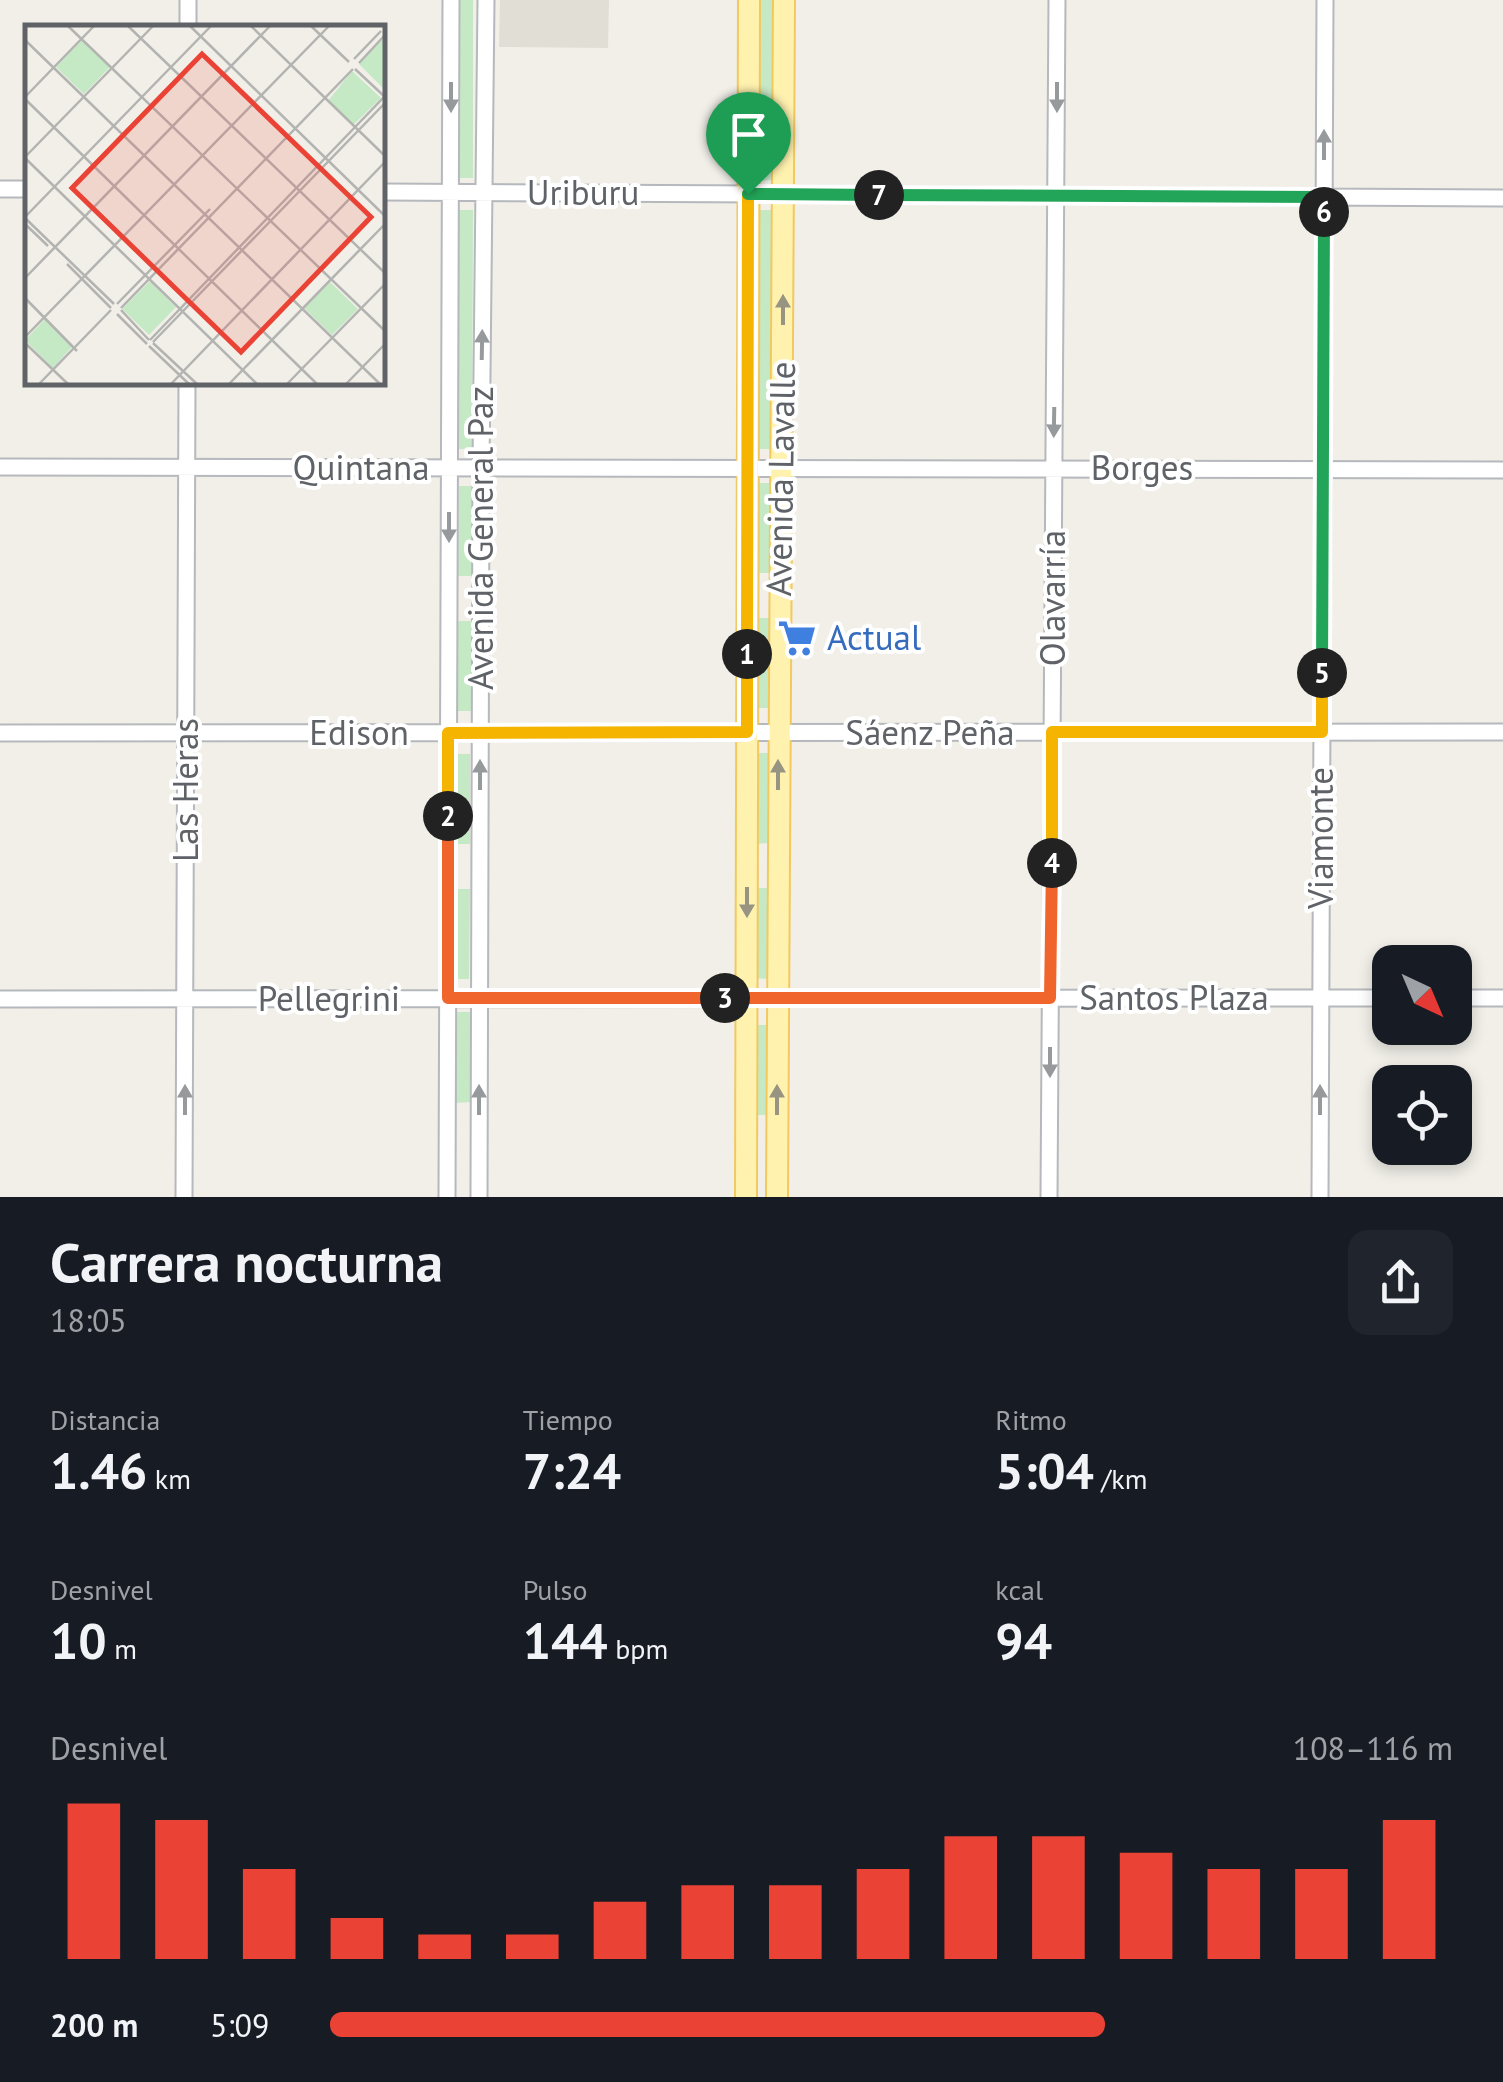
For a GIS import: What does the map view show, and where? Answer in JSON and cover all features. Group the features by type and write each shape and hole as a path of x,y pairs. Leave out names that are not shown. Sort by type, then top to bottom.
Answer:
{"main road":[{"name":"Avenida Lavalle","path":"746,1197 749,0"},
{"name":"Avenida Lavalle","path":"777,1197 784,0"}],"street":[{"name":"Avenida General Paz","path":"447,1197 451,0"},
{"name":"Avenida General Paz","path":"479,1197 486,0"},
{"name":"Olavarría","path":"1049,1197 1057,0"},
{"name":"Viamonte","path":"1320,1197 1324,0"},
{"path":"0,189 25,190"},
{"name":"Uriburu","path":"385,192 1503,198"},
{"name":"Las Heras","path":"184,1197 187,385"},
{"name":"Quintana","path":"0,467 782,467"},
{"name":"Borges","path":"782,467 1503,470"},
{"name":"Sáenz Peña","path":"778,733 1503,732"},
{"name":"Edison","path":"0,733 778,733"},
{"name":"Pellegrini","path":"0,999 778,998"},
{"name":"Santos Plaza","path":"778,998 1372,998"},
{"path":"1472,998 1503,998"}],"shaded area":[{"path":"500,0 609,0 608,48 499,47"}],"green space":[{"path":"459,0 473,0 473,178 458,178"},
{"path":"760,0 774,0 773,180 759,181"},
{"path":"459,210 473,210 472,449 458,449"},
{"path":"757,210 772,210 771,449 756,449"},
{"path":"756,483 771,483 770,573 755,573"},
{"path":"459,486 473,486 472,576 458,576"},
{"path":"755,618 770,618 769,708 755,708"},
{"path":"458,621 472,621 472,711 457,711"},
{"path":"755,753 770,753 769,843 755,844"},
{"path":"456,754 470,754 470,844 455,844"},
{"path":"755,888 769,888 769,979 754,978"},
{"path":"455,889 470,889 469,979 455,979"},
{"path":"456,1012 471,1012 470,1102 455,1103"},
{"path":"754,1025 769,1025 768,1115 754,1115"}],"place":[{"name":"Actual","path":"797,638"}],"route":[{"path":"748,194 1324,197 1322,732 1052,732 1050,998 448,998 448,733 747,732 748,194"}]}
